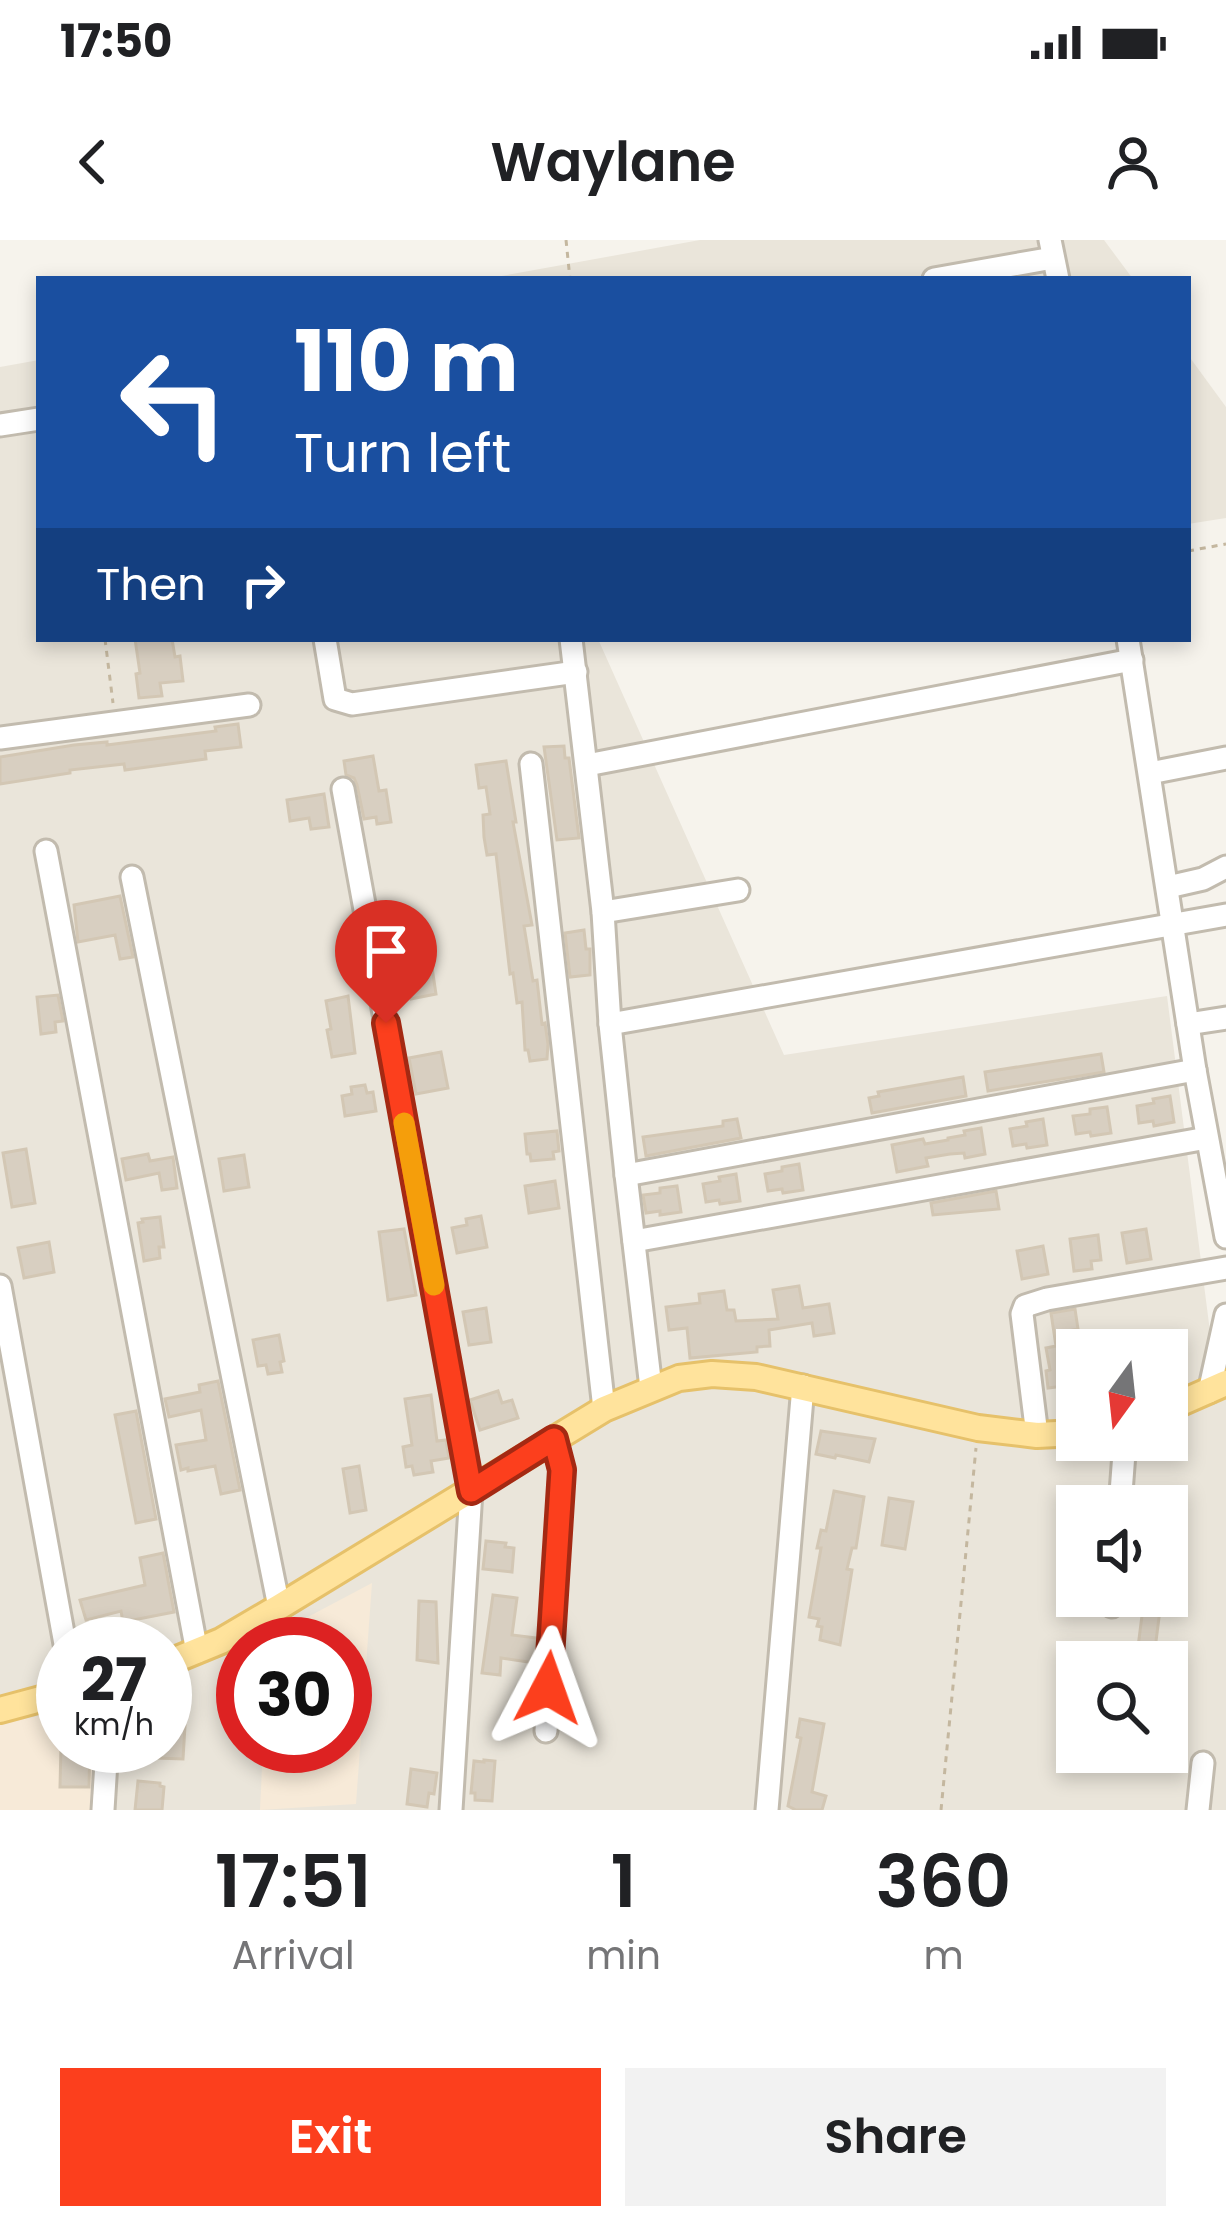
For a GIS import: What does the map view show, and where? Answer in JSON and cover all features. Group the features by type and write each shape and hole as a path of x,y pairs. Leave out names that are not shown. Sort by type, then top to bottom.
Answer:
{"main road":[{"path":"192,1654 279,1607 604,1409 679,1378 757,1377 978,1428 1056,1434"},
{"path":"1188,1400 1218,1387"},
{"path":"0,1710 36,1700"}],"street":[{"path":"952,276 1054,259"},
{"path":"0,425 36,419"},
{"path":"326,642 335,699 352,704 576,672"},
{"path":"572,642 651,1388"},
{"path":"587,765 1130,650 1195,1070 1226,1237"},
{"path":"0,738 248,705"},
{"path":"1150,772 1226,758"},
{"path":"531,764 604,1409"},
{"path":"343,788 471,1491 451,1810"},
{"path":"46,851 197,1652"},
{"path":"1168,887 1203,879 1226,867"},
{"path":"132,877 279,1607"},
{"path":"603,912 738,890"},
{"path":"610,1024 1226,915"},
{"path":"1188,1024 1226,1018"},
{"path":"626,1175 1195,1070"},
{"path":"634,1241 1207,1138"},
{"path":"1037,1435 1022,1314 1025,1306 1047,1298 1226,1268"},
{"path":"0,1286 60,1617"},
{"path":"1218,1387 1226,1315"},
{"path":"767,1810 802,1386"},
{"path":"546,1731 562,1470 554,1439"},
{"path":"1198,1810 1203,1763"},
{"path":"103,1810 105,1773"}],"path":[{"path":"566,240 570,276"},
{"path":"1191,550 1226,544"},
{"path":"105,642 115,723"},
{"path":"941,1810 978,1428"}],"shaded area":[{"path":"700,240 1104,240 1131,276 502,276"},
{"path":"1191,359 1226,407 1226,518 1191,524"},
{"path":"36,361 36,642 599,642 784,1055 1167,996 1213,1355 1226,1350 1226,1810 97,1810 99,1773 192,1773 192,1617 36,1617 36,1719 0,1728 0,367"},
{"path":"372,1583 370,1617 308,1617"},
{"path":"36,1717 36,1773 97,1773 95,1810 0,1810 0,1724"},
{"path":"262,1773 358,1773 356,1804 260,1810"}],"building":[{"path":"135,642 172,642 175,657 180,656 183,681 160,683 162,696 139,698 136,674 140,673"},
{"path":"238,724 241,747 205,751 206,759 125,770 124,764 70,770 0,784 0,757 216,731 215,727"},
{"path":"564,746 579,838 557,840 544,747"},
{"path":"373,756 391,822 364,819 357,785 346,775 344,761"},
{"path":"506,761 532,925 524,926 548,1044 547,1059 530,1061 522,1002 517,1003 510,974 496,854 487,855 484,837 483,815 490,814 486,787 479,788 476,765"},
{"path":"324,794 329,827 311,829 309,818 290,821 287,800"},
{"path":"120,896 133,957 120,959 115,935 78,942 74,905"},
{"path":"584,930 590,975 570,977 565,933"},
{"path":"430,954 436,994 411,999 404,958"},
{"path":"58,995 63,1021 55,1022 56,1032 41,1034 37,997"},
{"path":"348,996 355,1053 332,1057 326,1001"},
{"path":"441,1052 448,1088 416,1094 409,1058"},
{"path":"1101,1054 1104,1072 988,1091 985,1072"},
{"path":"963,1077 966,1096 872,1113 869,1098 879,1096 878,1092"},
{"path":"365,1085 367,1093 373,1092 376,1111 345,1116 342,1096 352,1094 351,1087"},
{"path":"1170,1096 1174,1122 1139,1123 1137,1106"},
{"path":"1107,1107 1111,1133 1076,1134 1073,1116"},
{"path":"737,1119 741,1138 646,1156 643,1137 723,1126 723,1121"},
{"path":"1043,1119 1047,1145 1013,1146 1010,1129"},
{"path":"981,1128 985,1154 926,1158 928,1166 897,1172 892,1145 948,1140"},
{"path":"557,1131 559,1151 553,1152 554,1159 531,1161 525,1134"},
{"path":"26,1149 35,1203 12,1207 3,1153"},
{"path":"148,1154 150,1161 173,1157 177,1188 162,1190 159,1173 126,1180 122,1159"},
{"path":"244,1155 249,1187 224,1191 219,1159"},
{"path":"799,1164 803,1190 768,1191 765,1174"},
{"path":"736,1174 740,1201 706,1202 703,1184"},
{"path":"555,1181 559,1208 529,1213 525,1186"},
{"path":"677,1186 681,1212 646,1213 643,1195"},
{"path":"996,1191 999,1209 933,1215 931,1203"},
{"path":"481,1216 487,1247 457,1253 452,1228"},
{"path":"160,1217 164,1247 159,1247 160,1258 144,1261 138,1223"},
{"path":"404,1229 416,1295 388,1300 379,1232"},
{"path":"1146,1229 1151,1259 1127,1263 1122,1233"},
{"path":"1098,1235 1101,1260 1091,1261 1092,1269 1074,1271 1070,1239"},
{"path":"49,1242 54,1272 24,1278 18,1248"},
{"path":"1043,1246 1048,1274 1022,1279 1017,1251"},
{"path":"799,1286 803,1308 829,1304 834,1333 814,1336 812,1323 769,1330 770,1346 757,1347 757,1352 690,1358 687,1328 669,1330 666,1307 700,1303 699,1294 724,1291 727,1310 734,1310 736,1321 778,1319 773,1290"},
{"path":"486,1308 491,1342 469,1345 463,1312"},
{"path":"1075,1309 1078,1329 1056,1329 1056,1346 1051,1313"},
{"path":"279,1335 282,1372 268,1374 266,1365 258,1366 253,1340"},
{"path":"1056,1346 1056,1387 1048,1388 1046,1348"},
{"path":"218,1381 240,1490 221,1494 215,1466 181,1470 176,1445 206,1440 201,1410 169,1417 165,1399 200,1392 199,1385"},
{"path":"498,1391 502,1403 512,1400 518,1418 480,1430 470,1400"},
{"path":"431,1395 437,1441 446,1440 449,1458 431,1461 433,1472 414,1475 412,1466 406,1467 403,1447 412,1445 405,1399"},
{"path":"136,1411 156,1519 136,1523 115,1415"},
{"path":"821,1431 875,1439 869,1462 816,1454"},
{"path":"359,1466 366,1510 350,1513 343,1469"},
{"path":"834,1491 864,1497 856,1548 852,1548 847,1569 852,1570 840,1645 820,1640 819,1619 809,1617 821,1548 817,1548 821,1530 826,1531"},
{"path":"889,1498 913,1502 905,1549 882,1545"},
{"path":"486,1541 514,1548 512,1572 483,1569"},
{"path":"163,1553 174,1612 122,1617 121,1611 85,1617 80,1600 145,1585 140,1558"},
{"path":"493,1595 517,1598 512,1635 537,1638 535,1663 501,1658 500,1675 482,1673"},
{"path":"419,1601 436,1602 438,1663 417,1660"},
{"path":"1142,1617 1159,1617 1156,1641 1139,1641"},
{"path":"800,1719 824,1724 812,1792 826,1796 822,1810 788,1806"},
{"path":"474,1761 495,1761 492,1801 475,1800 471,1793"},
{"path":"411,1769 437,1773 427,1807 407,1804"},
{"path":"60,1773 89,1773 89,1787 60,1787"},
{"path":"138,1781 164,1787 162,1810 135,1810"}],"slow traffic":[{"path":"404,1123 434,1285"}],"route":[{"path":"386,1023 471,1491 554,1439 562,1470 548,1688"}]}
